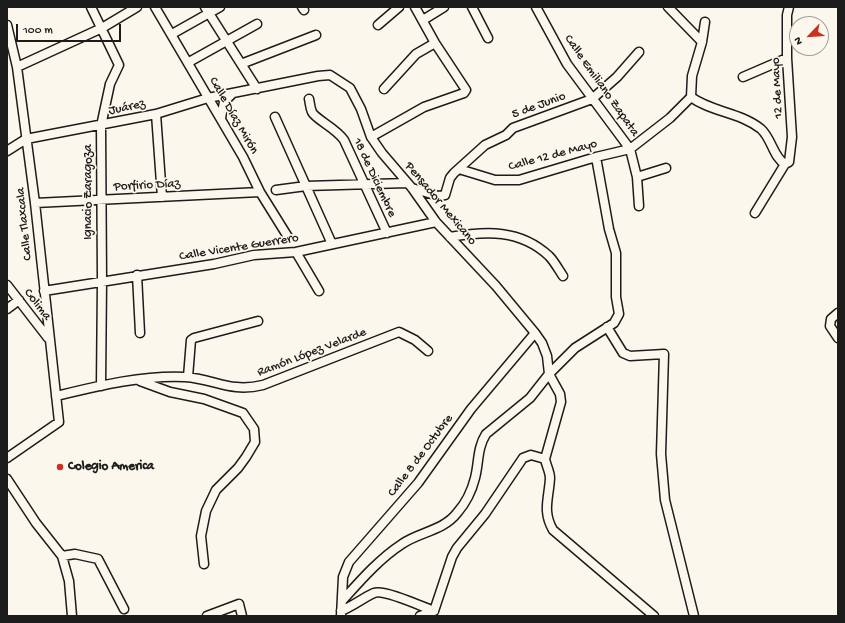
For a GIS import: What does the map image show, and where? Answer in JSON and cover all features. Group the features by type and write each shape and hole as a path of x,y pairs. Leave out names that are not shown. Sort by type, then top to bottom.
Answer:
{"street":[{"name":"Ignacio Zaragoza","path":"91,7 119,65 110,84 101,126 101,386"},
{"path":"17,67 102,28 137,7"},
{"name":"Calle Díaz Mirón","path":"155,7 189,62 208,98 243,157 260,192 288,237"},
{"path":"172,34 207,10 220,7"},
{"path":"378,24 399,7"},
{"path":"371,137 424,107 464,93 466,90 435,43 415,7"},
{"path":"423,20 444,7"},
{"path":"472,7 488,38"},
{"name":"Calle Emiliano Zapata","path":"536,7 567,64 630,149 637,177 639,206"},
{"path":"668,7 702,42"},
{"name":"12 de Mayo","path":"755,213 785,164 789,162 791,156 792,137 787,15 789,7"},
{"path":"207,10 257,89"},
{"path":"630,149 665,122 691,97 692,76 702,42 705,22"},
{"path":"189,62 257,24"},
{"name":"Calle Tlaxcala","path":"7,25 17,67 35,203 48,338 59,422 7,458"},
{"path":"241,64 289,44 316,35"},
{"path":"384,89 416,54 435,43"},
{"name":"5 de Junio","path":"409,186 442,197 445,195 450,178 485,145 506,134 517,126 592,99 620,74 638,52"},
{"path":"743,77 788,58"},
{"name":"Juárez","path":"26,139 101,126 156,114 208,98 318,76 330,75"},
{"name":"Pensador Mexicano","path":"330,75 350,88 361,109 371,137 436,222 496,286 536,333 547,356 549,374"},
{"path":"221,118 224,102 232,94"},
{"path":"691,97 698,102 739,116 761,129 770,140 780,161 785,164"},
{"name":"18 de Diciembre","path":"309,99 312,112 316,117 339,132 344,140 387,233"},
{"path":"156,114 162,197"},
{"path":"275,117 332,244"},
{"path":"7,151 26,139"},
{"name":"Calle 12 de Mayo","path":"459,169 495,180 519,180 596,157 630,149"},
{"path":"342,601 359,582 395,549 403,543 441,526 457,514 467,498 476,478 482,440 486,434 530,398 549,374 575,348 614,323 619,314 616,297 616,253 596,157"},
{"path":"637,177 666,168"},
{"path":"276,190 306,186 364,184 409,186"},
{"name":"Porfirio Díaz","path":"35,203 101,201 260,192"},
{"name":"Calle Vicente Guerrero","path":"44,291 137,275 214,264 254,256 296,252 436,222"},
{"path":"450,237 477,232 501,233 526,240 550,257 563,276"},
{"path":"296,252 319,291"},
{"path":"137,275 140,333"},
{"name":"Colima","path":"7,286 48,338"},
{"path":"7,309 19,300"},
{"path":"838,313 831,319 830,326 838,338"},
{"path":"188,377 191,340 258,321"},
{"path":"607,327 623,353 630,356 664,354 661,454 665,500 694,616"},
{"name":"Ramón López Velarde","path":"56,396 137,380 188,377 232,387 248,388 263,385 399,332 415,340 428,351"},
{"name":"Calle 8 de Octubre","path":"341,614 343,577 349,562 418,483 471,408 536,333"},
{"path":"549,374 560,394 561,402 544,459 550,476 546,506 547,520 553,530 654,616"},
{"name":"Ramón López Velarde","path":"137,380 170,392 204,399 243,413 254,429 255,442 238,468 216,490 206,511 202,536 204,564"},
{"path":"420,616 434,610 457,548 485,514 523,458 531,455 544,459"},
{"path":"8,484 62,556 69,581 72,616"},
{"path":"62,556 74,554 98,559 124,608"},
{"path":"341,614 376,592 385,592 434,610"},
{"path":"207,616 239,604 242,616"}],"place":[{"name":"Colegio America","path":"60,467"}]}
